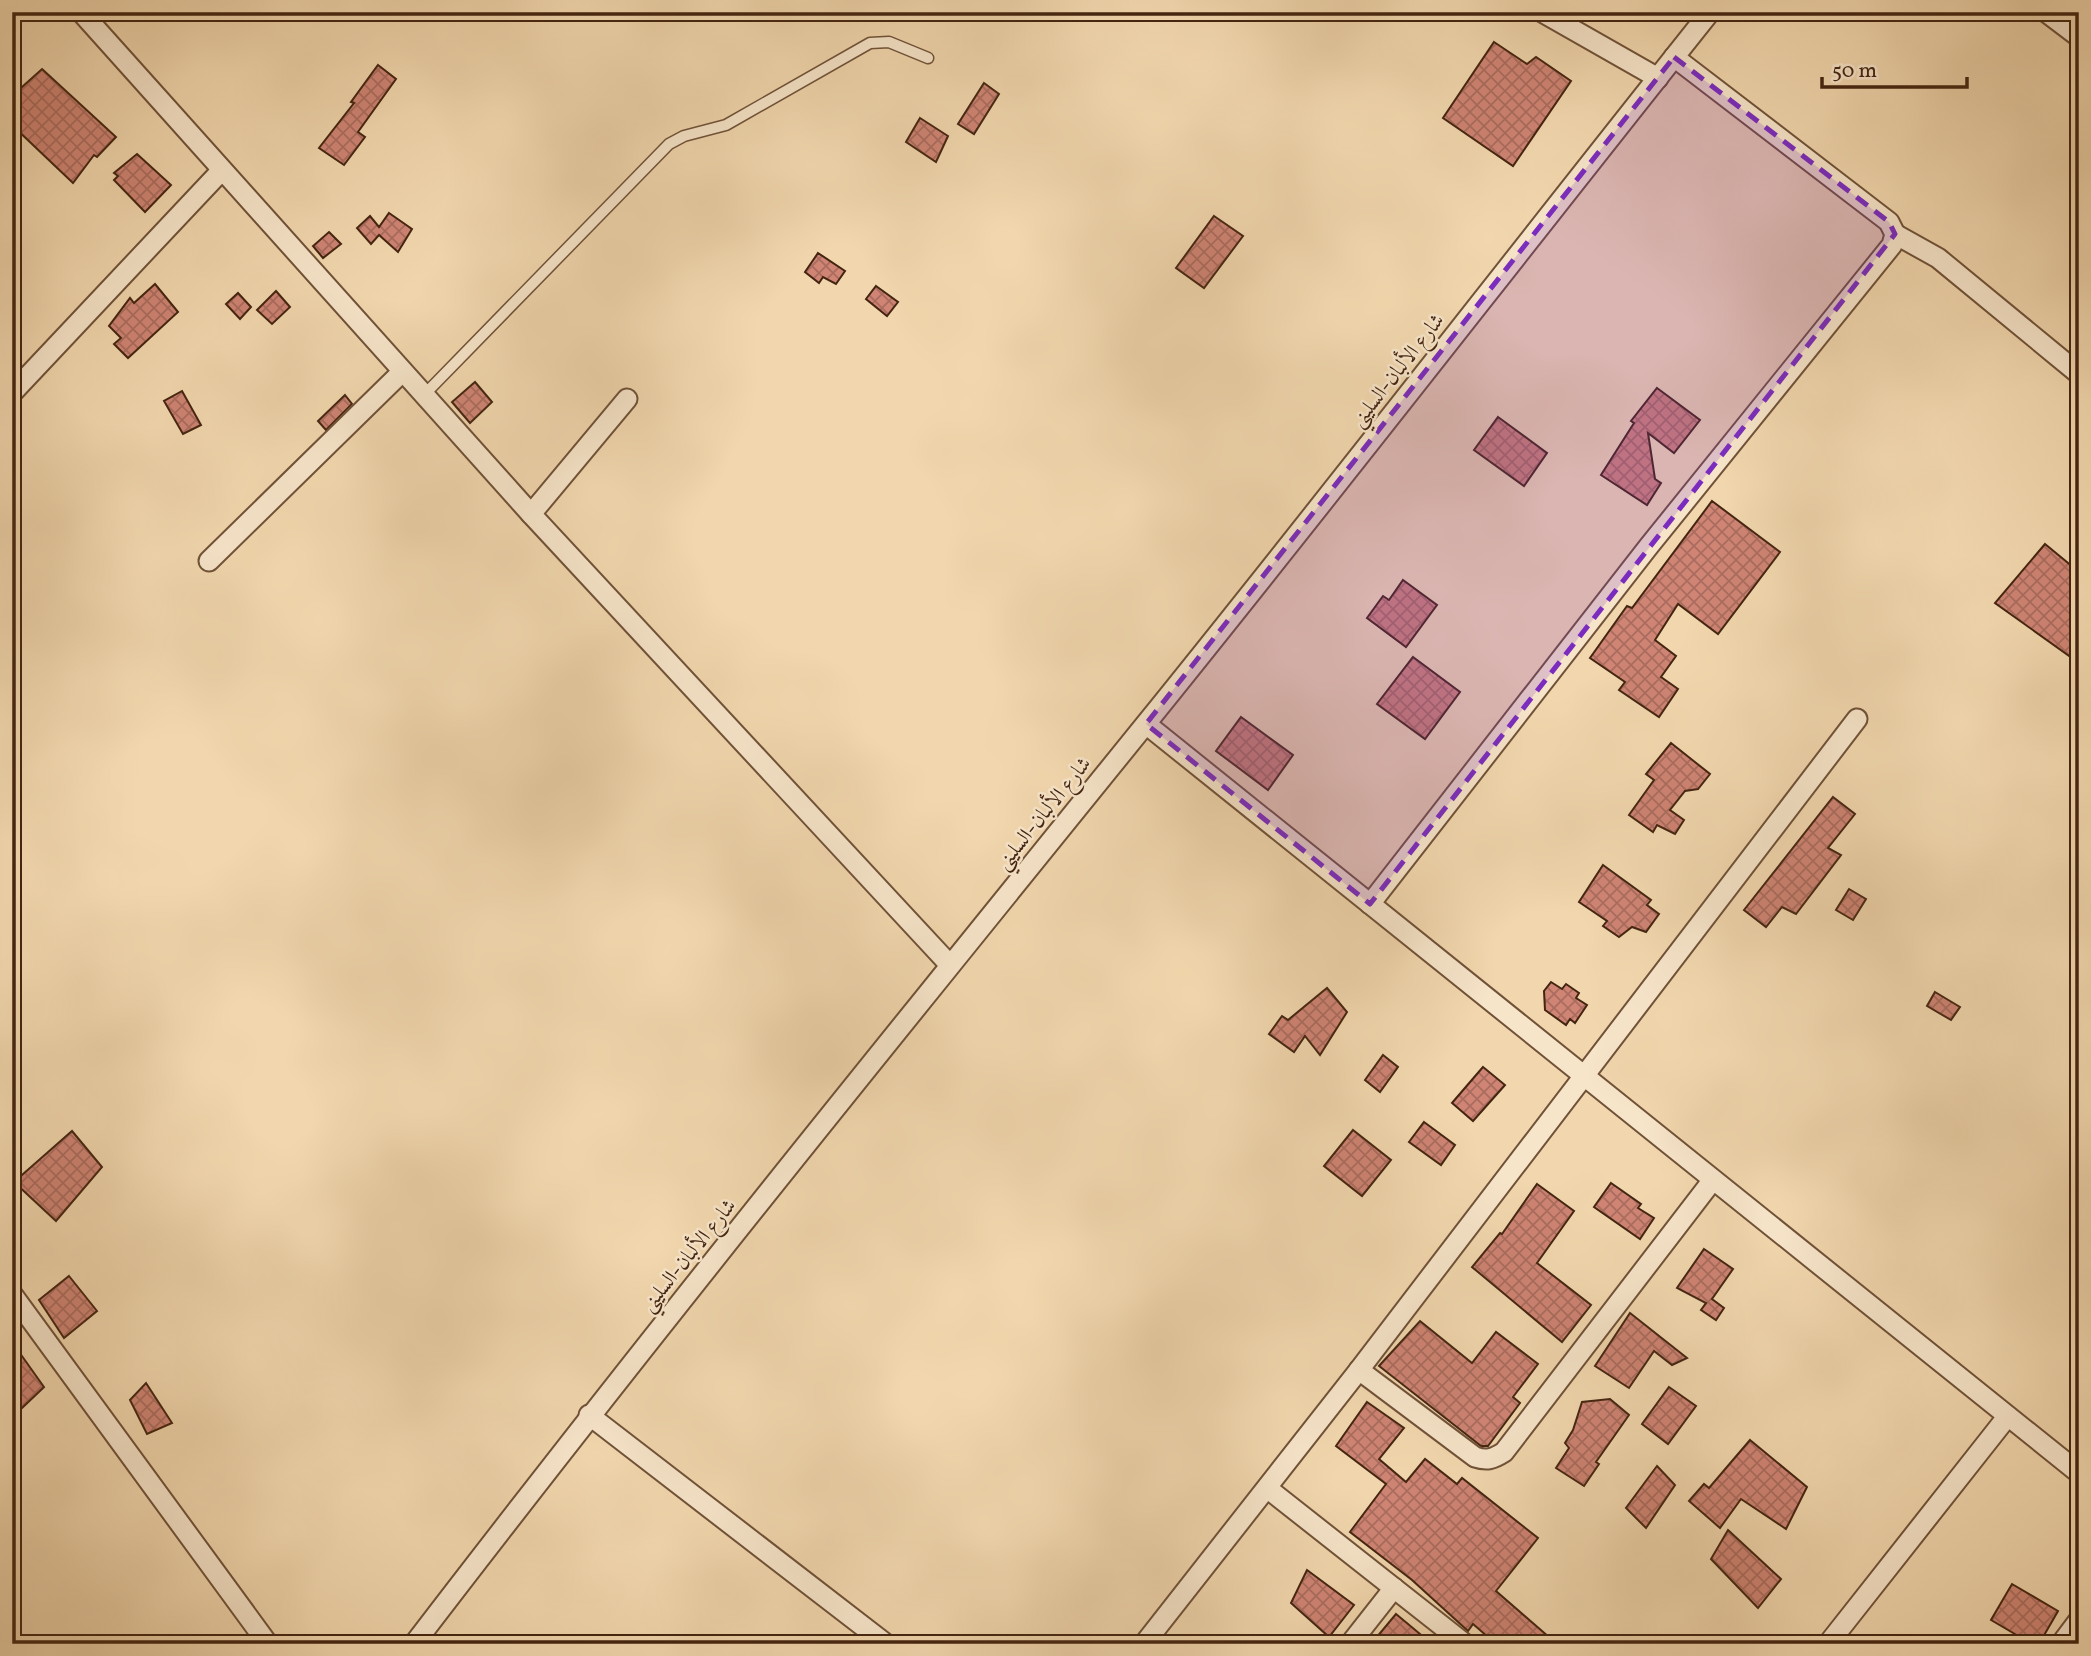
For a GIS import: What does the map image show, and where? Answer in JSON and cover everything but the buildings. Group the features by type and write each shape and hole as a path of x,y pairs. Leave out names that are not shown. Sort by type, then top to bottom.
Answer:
{"street":[{"path":"81,12 531,514 949,964"},
{"path":"1542,12 1658,78"},
{"name":"شارع الألبان-السليني","path":"414,1644 589,1415 949,964 1146,724 1710,12"},
{"path":"2046,12 2079,37"},
{"path":"1674,57 1889,222 1895,234 1938,258 2079,374"},
{"path":"12,393 222,170"},
{"path":"1370,904 1658,535 1892,245 1895,234"},
{"path":"209,561 402,372"},
{"path":"531,514 627,399"},
{"path":"1144,1644 1359,1370 1857,719"},
{"path":"1146,724 2079,1473"},
{"path":"1359,1370 1475,1457 1485,1460 1494,1458 1504,1452 1712,1181"},
{"path":"12,1294 268,1644"},
{"path":"589,1415 886,1644"},
{"path":"1828,1644 2007,1417"},
{"path":"1267,1488 1465,1644"},
{"path":"1350,1644 1394,1588"},
{"path":"2061,1644 2079,1620"}],"lane":[{"path":"423,395 669,144 684,136 726,125 870,43 889,42 928,58"}],"highlighted area":[{"path":"1674,57 1889,222 1895,234 1370,904 1146,724"}]}
